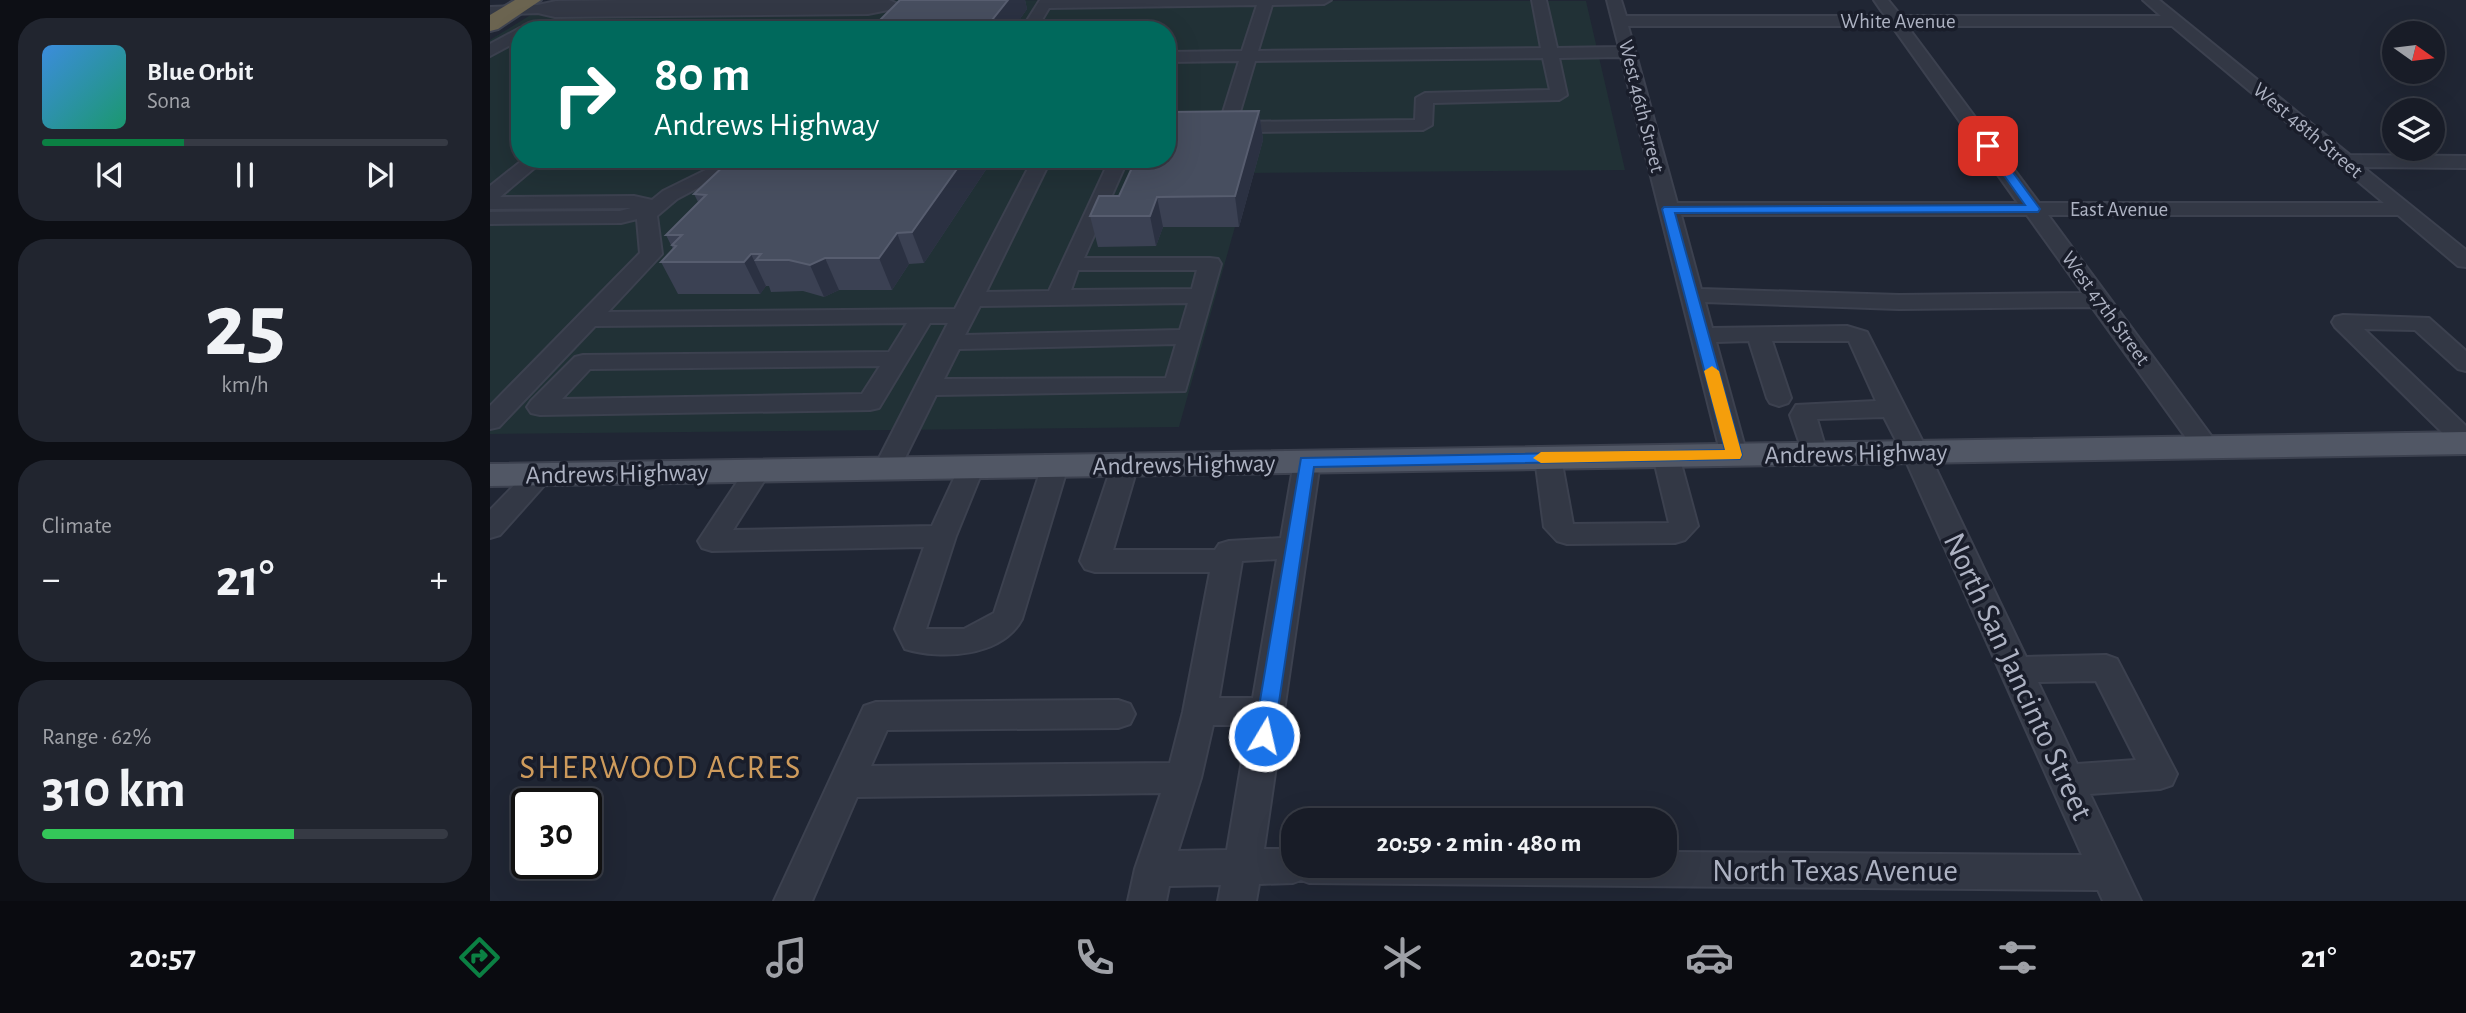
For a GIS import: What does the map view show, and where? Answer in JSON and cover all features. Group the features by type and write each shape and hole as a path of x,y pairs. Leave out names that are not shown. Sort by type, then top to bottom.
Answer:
{"highway":[{"path":"490,24 527,7"}],"main road":[{"name":"Andrews Highway","path":"490,475 2466,442"}],"street":[{"path":"1227,127 1266,0"},
{"path":"1034,21 1046,2 1324,0"},
{"path":"1176,128 1423,125 1425,98 1559,95 1539,0"},
{"name":"West 46th Street","path":"1614,0 1734,455"},
{"name":"West 47th Street","path":"1881,0 2206,447"},
{"name":"West 48th Street","path":"2150,0 2466,261"},
{"path":"490,11 527,7 544,13 737,5 869,10 896,3"},
{"path":"878,21 896,3"},
{"path":"717,21 737,5"},
{"path":"1756,5 1762,21"},
{"name":"White Avenue","path":"1620,21 2176,21"},
{"path":"490,51 511,38"},
{"path":"1176,57 1628,52"},
{"path":"2345,161 2466,162"},
{"path":"490,195 525,168"},
{"path":"495,411 547,362 651,254 647,214 670,195 725,168"},
{"path":"887,468 1038,168"},
{"path":"1057,297 1115,168"},
{"path":"490,203 634,202 656,206"},
{"path":"490,218 621,216 656,206"},
{"name":"East Avenue","path":"1668,209 2403,209"},
{"path":"927,387 1176,386 1210,264 1070,264"},
{"path":"1691,295 1913,302 2099,300"},
{"path":"589,319 923,316 968,307 1057,297 1202,296"},
{"path":"583,362 540,407 870,402 923,316"},
{"path":"2466,364 2421,323 2343,322 2466,442"},
{"name":"North San Jancinto Street","path":"1758,334 1847,332 1859,337 2116,887"},
{"path":"1702,335 1758,334 1779,398"},
{"path":"950,342 1190,337"},
{"path":"547,362 897,359"},
{"path":"1814,453 1803,415 1805,411 1892,409"},
{"path":"1548,458 1558,527 1567,534 1675,533 1684,526 1666,456"},
{"path":"1240,883 1307,462"},
{"path":"1125,465 1096,561 1227,561"},
{"path":"971,467 942,536 910,629 916,640 937,644 967,641 991,633 1007,619 1055,466"},
{"path":"758,470 712,541 942,536"},
{"path":"490,528 540,474"},
{"path":"1281,870 1240,883 1150,885 1184,778 1200,712 1229,551 1293,548"},
{"path":"2016,670 2106,668 2160,774 2067,780"},
{"path":"1200,712 1268,711"},
{"path":"793,901 876,716 1118,714"},
{"path":"847,782 1184,778"},
{"name":"North Texas Avenue","path":"1677,876 2116,887"}],"shaded area":[{"path":"734,0 1586,1 1625,170 1250,173 1179,427 490,434 490,40 511,27 511,168 1176,168 1176,21 521,21 537,11"}],"building":[{"path":"900,0 1008,0 991,21 879,21"},
{"path":"1259,111 1235,196 1157,197 1150,216 1090,216 1099,196 1119,196 1132,168 1176,168 1176,112"},
{"path":"722,168 958,168 912,232 897,233 879,258 825,258 810,265 789,260 756,260 761,254 751,254 744,262 661,262 682,235 666,235 706,195 694,194"}],"slow traffic":[{"path":"1541,458 1734,455 1712,371"}],"district":[{"name":"SHERWOOD ACRES","path":"661,766"}],"route":[{"path":"1264,736 1307,462 1734,455 1668,209 2034,209 1988,146"}]}
